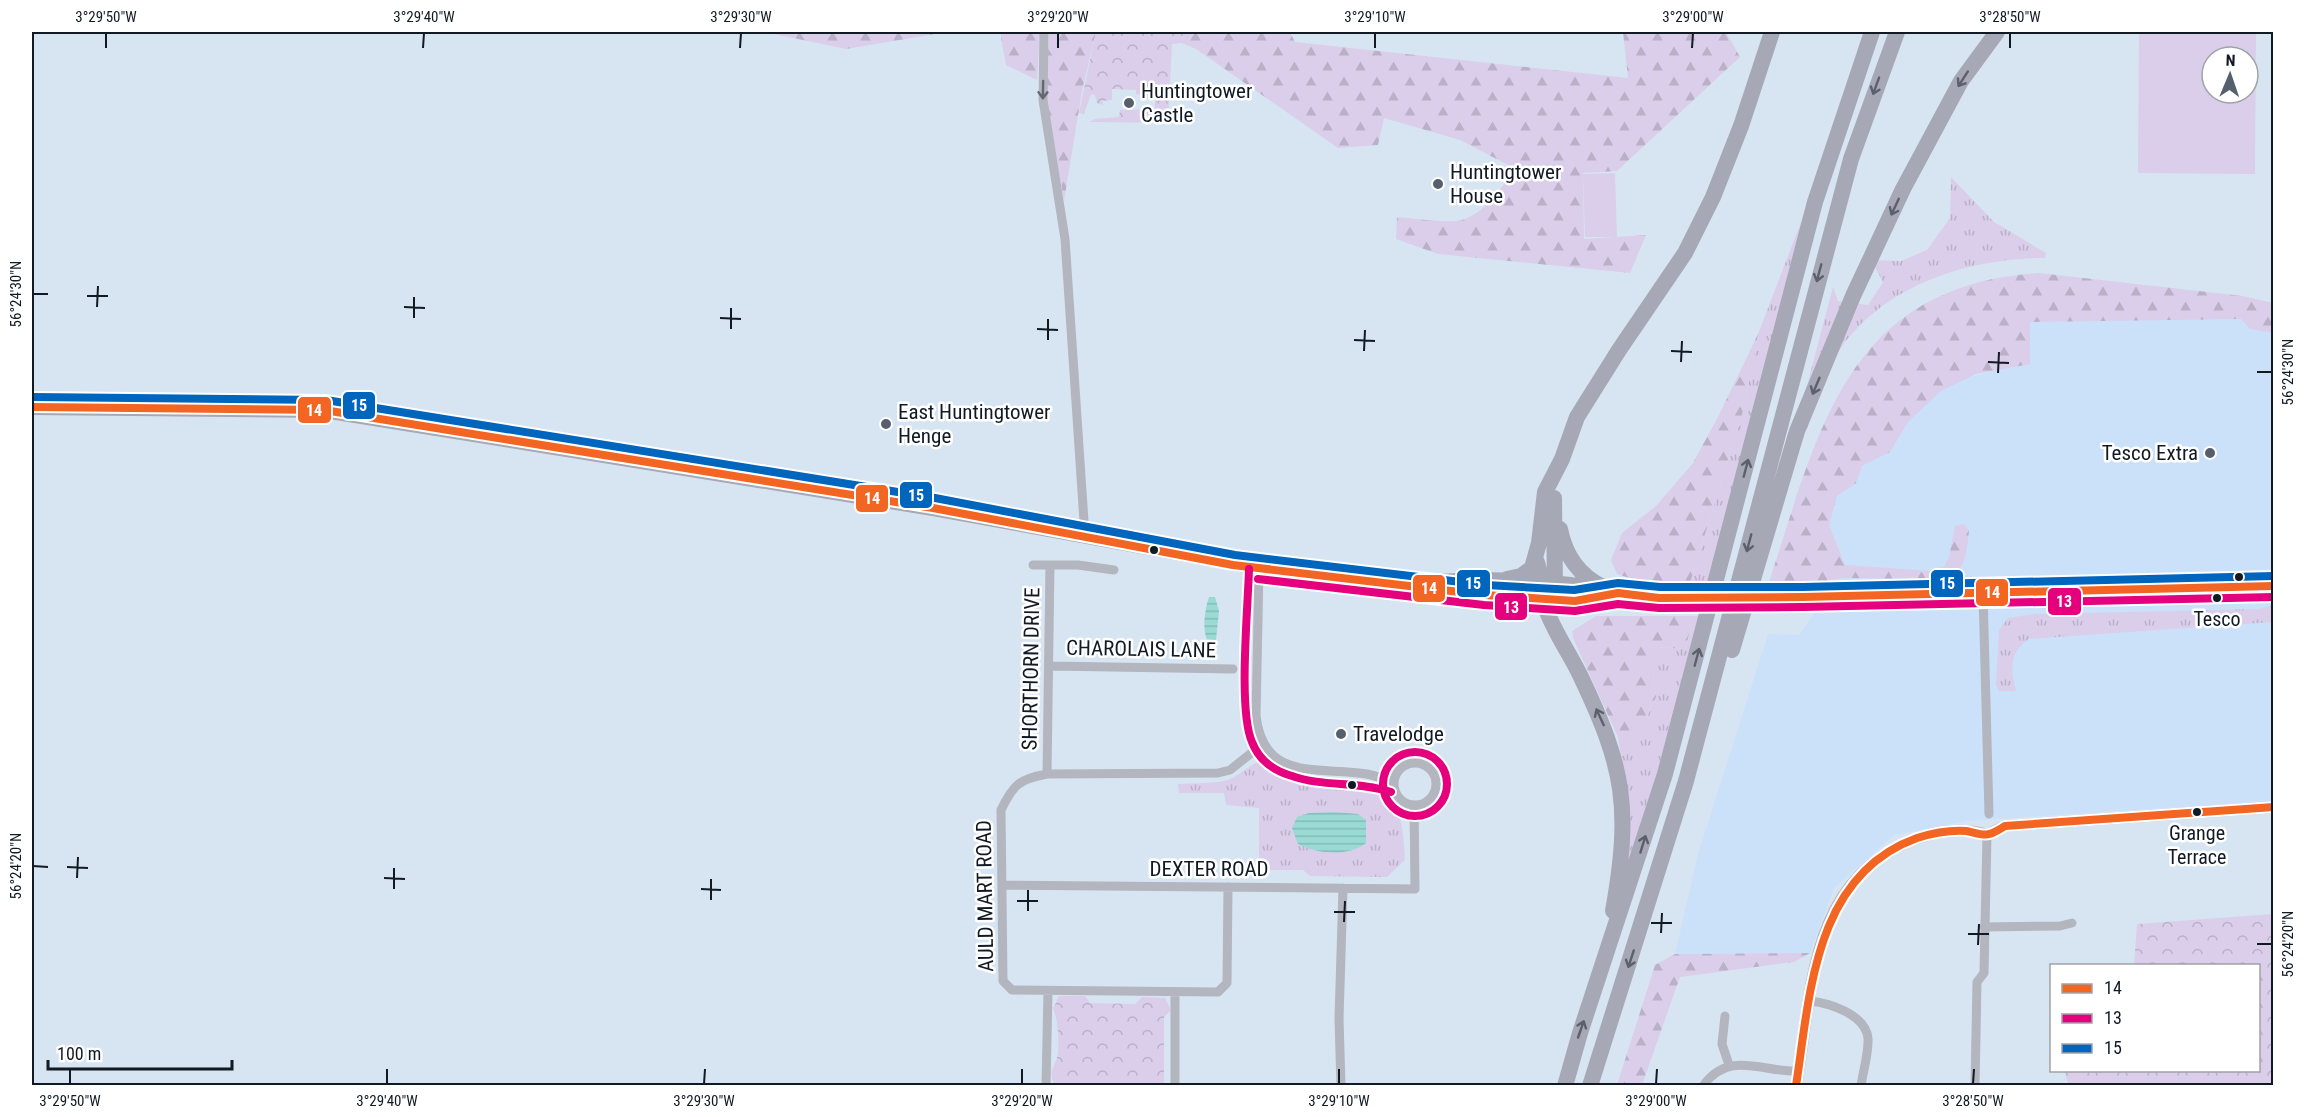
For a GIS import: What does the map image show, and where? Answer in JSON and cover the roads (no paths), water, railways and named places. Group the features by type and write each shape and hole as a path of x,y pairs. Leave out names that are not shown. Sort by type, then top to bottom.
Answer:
{"highway":[{"path":"1507,579 1528,573 1536,560 1545,492 1562,459 1577,417 1685,253 1713,198 1741,126 1772,32"},
{"path":"1565,1086 1580,1033 1668,763 1815,202 1872,32"},
{"path":"1686,781 1828,239 1851,159 1897,32"},
{"path":"1590,1086 1686,781 1735,641 1797,431 1904,189 1961,81 1997,32"},
{"path":"32,407 324,410 933,508 1259,568 1485,595 1575,601 1618,593"},
{"path":"1562,459 1553,502 1549,599 1545,606 1605,727 1622,793 1622,860 1603,968"},
{"path":"1553,502 1563,547 1576,567 1593,582 1618,593"},
{"path":"1536,560 1548,581"},
{"path":"1398,584 1507,579 1548,581 1659,598 1803,597 2274,586"}],"street":[{"path":"1044,32 1043,100 1055,188 1065,239 1085,536"},
{"name":"SHORTHORN DRIVE","path":"1033,565 1078,565 1114,570"},
{"name":"SHORTHORN DRIVE","path":"1047,774 1050,565"},
{"path":"1259,568 1256,716 1258,730 1264,743 1282,762 1295,768 1366,774 1394,782"},
{"path":"1983,593 1989,814"},
{"name":"CHAROLAIS LANE","path":"1050,666 1233,669"},
{"name":"AULD MART ROAD","path":"1228,887 1227,982 1218,992 1012,990 1003,981 1001,810 1012,788 1030,777 1047,774 1218,773 1230,770 1264,743"},
{"path":"1417,762 1430,768 1436,780 1435,793 1426,802 1414,805 1407,804 1397,795 1394,782 1404,765 1417,762"},
{"name":"DEXTER ROAD","path":"1002,885 1415,889 1414,805"},
{"path":"1796,1086 1824,930 1839,900 1853,880 1885,853 1920,837 1973,830 1987,835 2005,825 2274,807"},
{"path":"1975,1086 1977,982 1984,973 1987,835"},
{"path":"1341,1086 1339,1019 1343,888"},
{"path":"1984,927 2060,926 2072,923"},
{"path":"1046,1086 1048,991"},
{"path":"1175,992 1175,1086"},
{"path":"1810,1001 1843,1010 1865,1030 1868,1038 1861,1086"},
{"path":"1725,1016 1722,1044 1729,1065"},
{"path":"1703,1086 1714,1073 1729,1065 1799,1071"}],"place":[{"name":"Huntingtower Castle","path":"1129,103"},
{"name":"Huntingtower House","path":"1438,184"},
{"name":"East Huntingtower Henge","path":"886,424"},
{"name":"Tesco Extra","path":"2210,453"},
{"name":"Tesco","path":"2217,598"},
{"name":"Travelodge","path":"1341,734"},
{"name":"Grange Terrace","path":"2197,812"}]}
